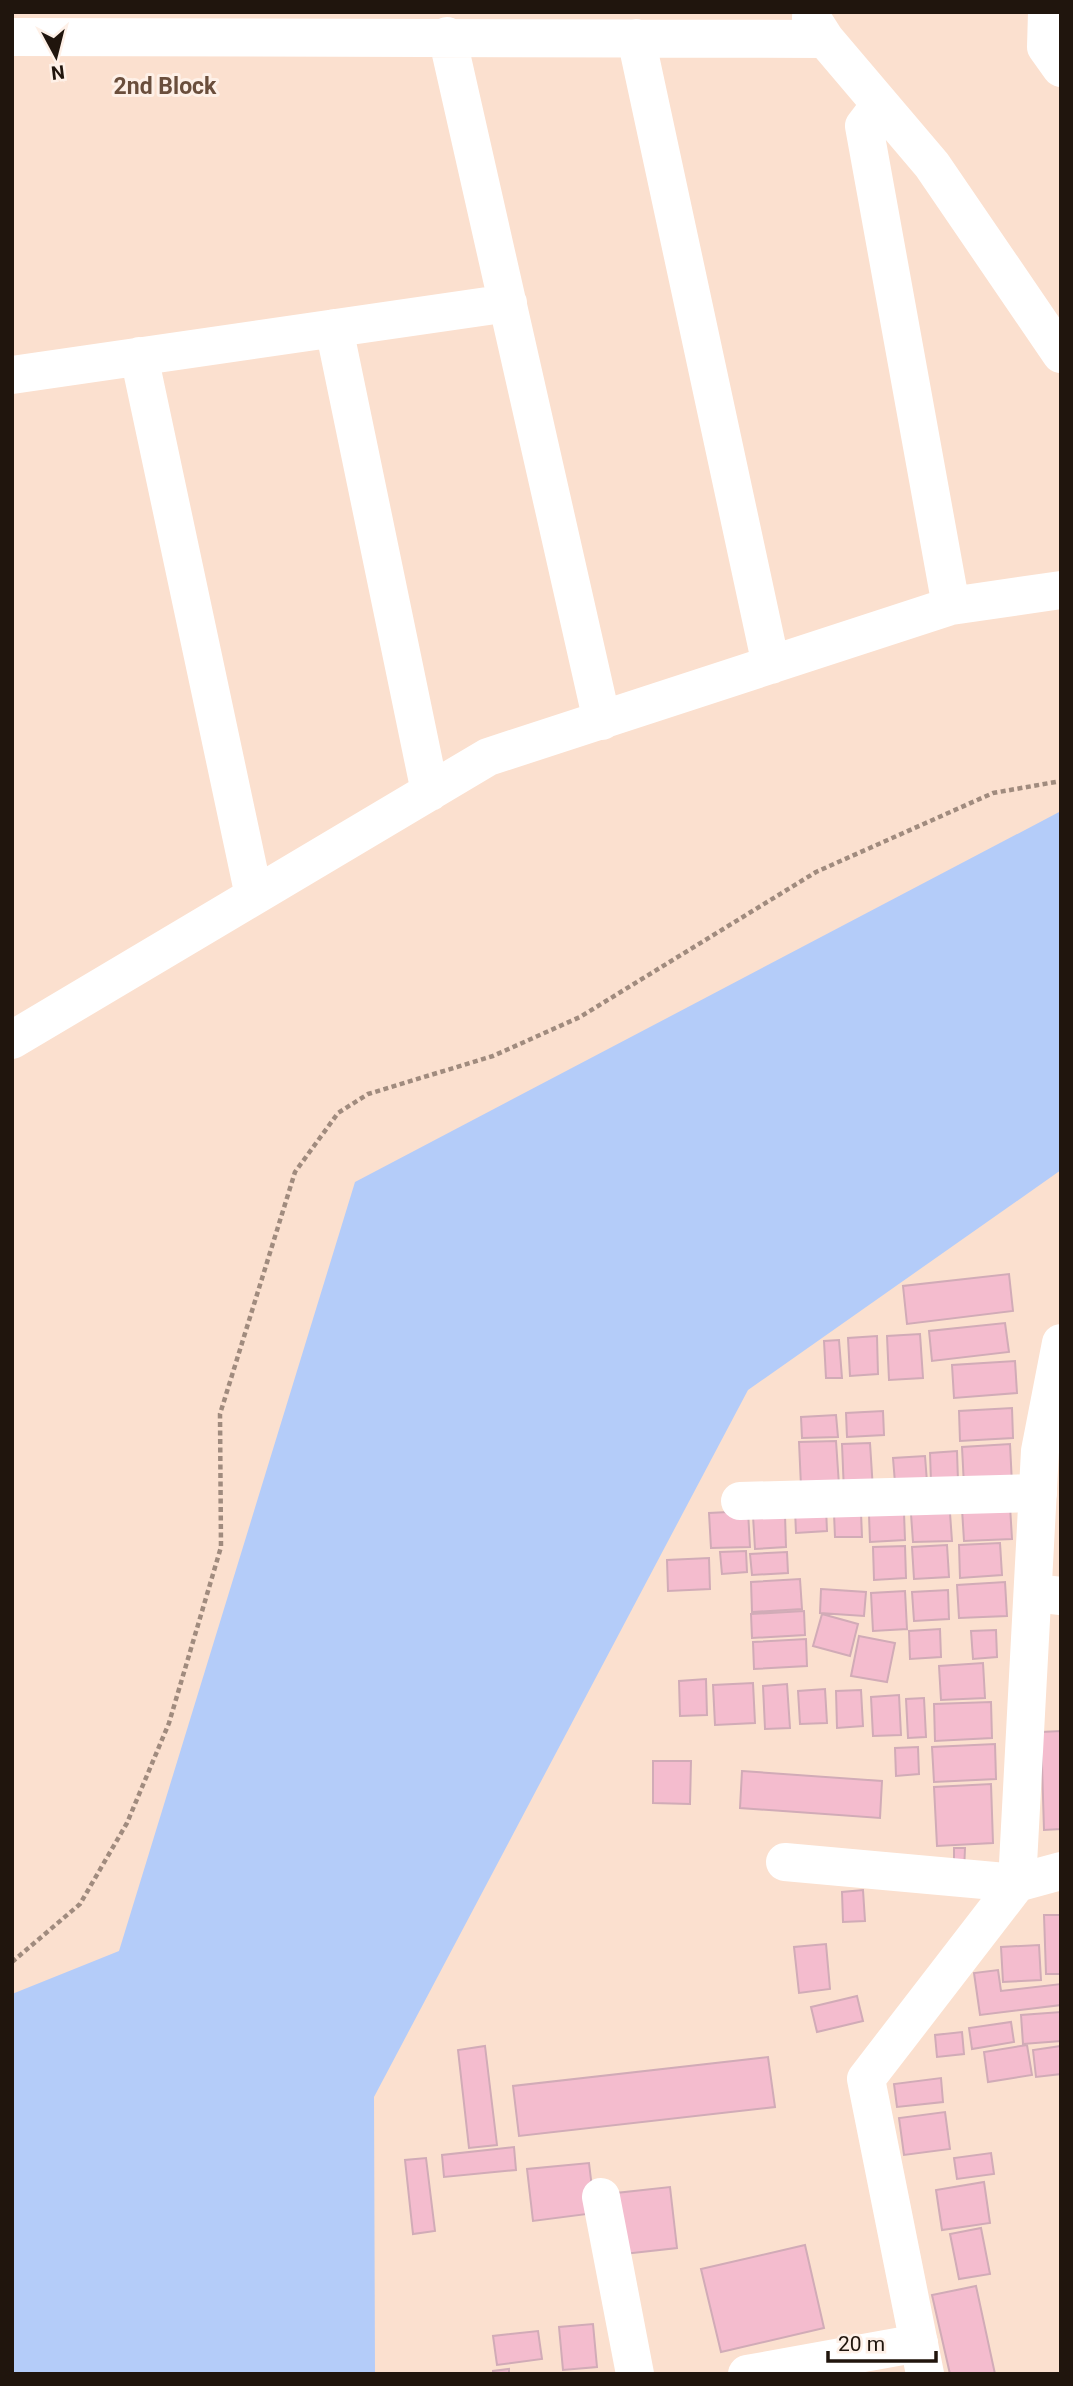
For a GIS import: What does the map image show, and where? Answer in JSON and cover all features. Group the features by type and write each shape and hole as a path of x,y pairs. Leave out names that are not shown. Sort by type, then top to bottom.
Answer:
{"street":[{"path":"1047,12 1046,47 1061,68"},
{"path":"12,37 636,38 816,26 932,165 1061,354"},
{"path":"447,36 602,720"},
{"path":"636,38 771,666"},
{"path":"880,105 864,126 951,606"},
{"path":"12,375 508,303"},
{"path":"334,328 430,792"},
{"path":"139,356 254,897"},
{"path":"12,1040 488,757 951,606 1061,590"},
{"path":"747,2374 922,2358 866,2078 1017,1883 1047,1594 1038,1493 1040,1451 1060,1346"},
{"path":"740,1501 1038,1493"},
{"path":"785,1862 1017,1883 1061,1871"},
{"path":"601,2197 635,2374"}],"path":[{"path":"12,1962 80,1904 127,1823 169,1723 220,1547 220,1414 295,1172 338,1113 368,1094 493,1056 580,1017 816,872 993,793 1061,781"}],"water":[{"path":"1061,811 1061,1170 748,1390 374,2097 375,2374 12,2374 12,1994 119,1951 355,1182"}],"building":[{"path":"1009,1274 1013,1311 907,1324 903,1286"},
{"path":"1005,1323 1009,1352 932,1361 929,1331"},
{"path":"920,1334 923,1378 889,1380 887,1336"},
{"path":"877,1336 878,1374 850,1376 848,1338"},
{"path":"839,1340 842,1378 826,1378 824,1341"},
{"path":"1015,1361 1017,1393 954,1398 952,1365"},
{"path":"1012,1408 1013,1438 960,1441 959,1411"},
{"path":"883,1411 884,1435 847,1437 846,1413"},
{"path":"836,1415 838,1437 802,1438 801,1417"},
{"path":"836,1441 839,1485 801,1486 799,1442"},
{"path":"870,1443 873,1490 844,1492 842,1444"},
{"path":"1010,1444 1012,1484 964,1486 962,1447"},
{"path":"957,1451 958,1481 931,1482 930,1453"},
{"path":"925,1456 927,1482 895,1483 893,1458"},
{"path":"1010,1506 1012,1539 964,1541 962,1509"},
{"path":"826,1508 827,1531 796,1533 795,1510"},
{"path":"748,1511 750,1547 711,1548 709,1513"},
{"path":"861,1512 862,1537 835,1537 834,1514"},
{"path":"904,1513 905,1540 870,1542 869,1515"},
{"path":"950,1513 952,1541 913,1542 911,1514"},
{"path":"785,1515 786,1547 755,1549 753,1516"},
{"path":"1000,1543 1002,1575 960,1578 959,1545"},
{"path":"947,1545 949,1577 914,1579 912,1547"},
{"path":"905,1546 906,1578 874,1580 873,1547"},
{"path":"746,1551 747,1572 722,1574 720,1552"},
{"path":"787,1552 788,1573 752,1575 750,1554"},
{"path":"709,1558 710,1589 668,1591 667,1560"},
{"path":"800,1579 802,1609 752,1612 751,1582"},
{"path":"1005,1582 1007,1616 959,1618 957,1585"},
{"path":"821,1589 866,1592 864,1616 820,1613"},
{"path":"948,1590 949,1619 914,1621 912,1592"},
{"path":"905,1591 907,1629 873,1631 871,1593"},
{"path":"804,1611 805,1635 752,1638 751,1614"},
{"path":"822,1614 858,1624 850,1656 813,1646"},
{"path":"940,1629 941,1657 910,1659 909,1631"},
{"path":"996,1630 997,1657 973,1659 971,1631"},
{"path":"859,1636 895,1643 887,1682 851,1676"},
{"path":"806,1639 807,1666 754,1669 753,1642"},
{"path":"983,1663 985,1698 941,1700 939,1666"},
{"path":"706,1679 707,1715 680,1716 679,1681"},
{"path":"753,1683 755,1723 715,1725 713,1685"},
{"path":"787,1684 790,1728 765,1729 763,1686"},
{"path":"825,1689 827,1723 800,1724 798,1691"},
{"path":"861,1690 863,1726 837,1728 836,1691"},
{"path":"899,1695 901,1735 873,1736 871,1697"},
{"path":"924,1698 926,1737 908,1738 906,1699"},
{"path":"991,1702 992,1738 935,1741 934,1704"},
{"path":"1061,1731 1061,1829 1044,1830 1041,1732"},
{"path":"995,1744 996,1779 934,1782 932,1747"},
{"path":"918,1747 919,1774 896,1776 895,1748"},
{"path":"653,1761 691,1761 690,1804 653,1803"},
{"path":"742,1771 882,1781 880,1818 740,1808"},
{"path":"991,1784 993,1843 937,1846 934,1787"},
{"path":"954,1848 965,1848 964,1872 954,1872"},
{"path":"863,1890 865,1921 843,1922 842,1892"},
{"path":"1044,1915 1061,1915 1061,1974 1046,1974"},
{"path":"826,1944 830,1989 799,1993 794,1947"},
{"path":"1039,1945 1041,1980 1003,1982 1001,1947"},
{"path":"998,1970 1001,1991 1061,1984 1061,2005 980,2015 974,1973"},
{"path":"857,1996 863,2021 817,2032 811,2007"},
{"path":"1061,2012 1061,2041 1023,2044 1021,2015"},
{"path":"1011,2022 1014,2042 972,2049 969,2028"},
{"path":"962,2032 964,2054 937,2057 935,2035"},
{"path":"1027,2045 1032,2075 988,2082 984,2052"},
{"path":"485,2046 497,2145 469,2148 458,2050"},
{"path":"1061,2046 1061,2074 1036,2077 1033,2050"},
{"path":"768,2057 775,2107 519,2136 513,2086"},
{"path":"941,2078 943,2102 897,2107 894,2084"},
{"path":"945,2112 950,2149 904,2155 899,2118"},
{"path":"514,2147 516,2170 444,2177 442,2155"},
{"path":"991,2153 994,2174 957,2179 954,2158"},
{"path":"426,2158 435,2231 413,2234 405,2160"},
{"path":"589,2163 595,2213 533,2221 527,2169"},
{"path":"984,2182 990,2223 942,2230 936,2190"},
{"path":"670,2187 677,2248 615,2255 607,2194"},
{"path":"981,2228 990,2274 959,2279 950,2234"},
{"path":"805,2245 824,2328 721,2352 701,2269"},
{"path":"976,2286 995,2374 950,2374 932,2295"},
{"path":"593,2324 597,2367 563,2370 559,2327"},
{"path":"538,2331 542,2359 497,2365 493,2336"},
{"path":"509,2369 509,2374 493,2374 493,2371"}],"district":[{"name":"2nd Block","path":"165,86"}]}
